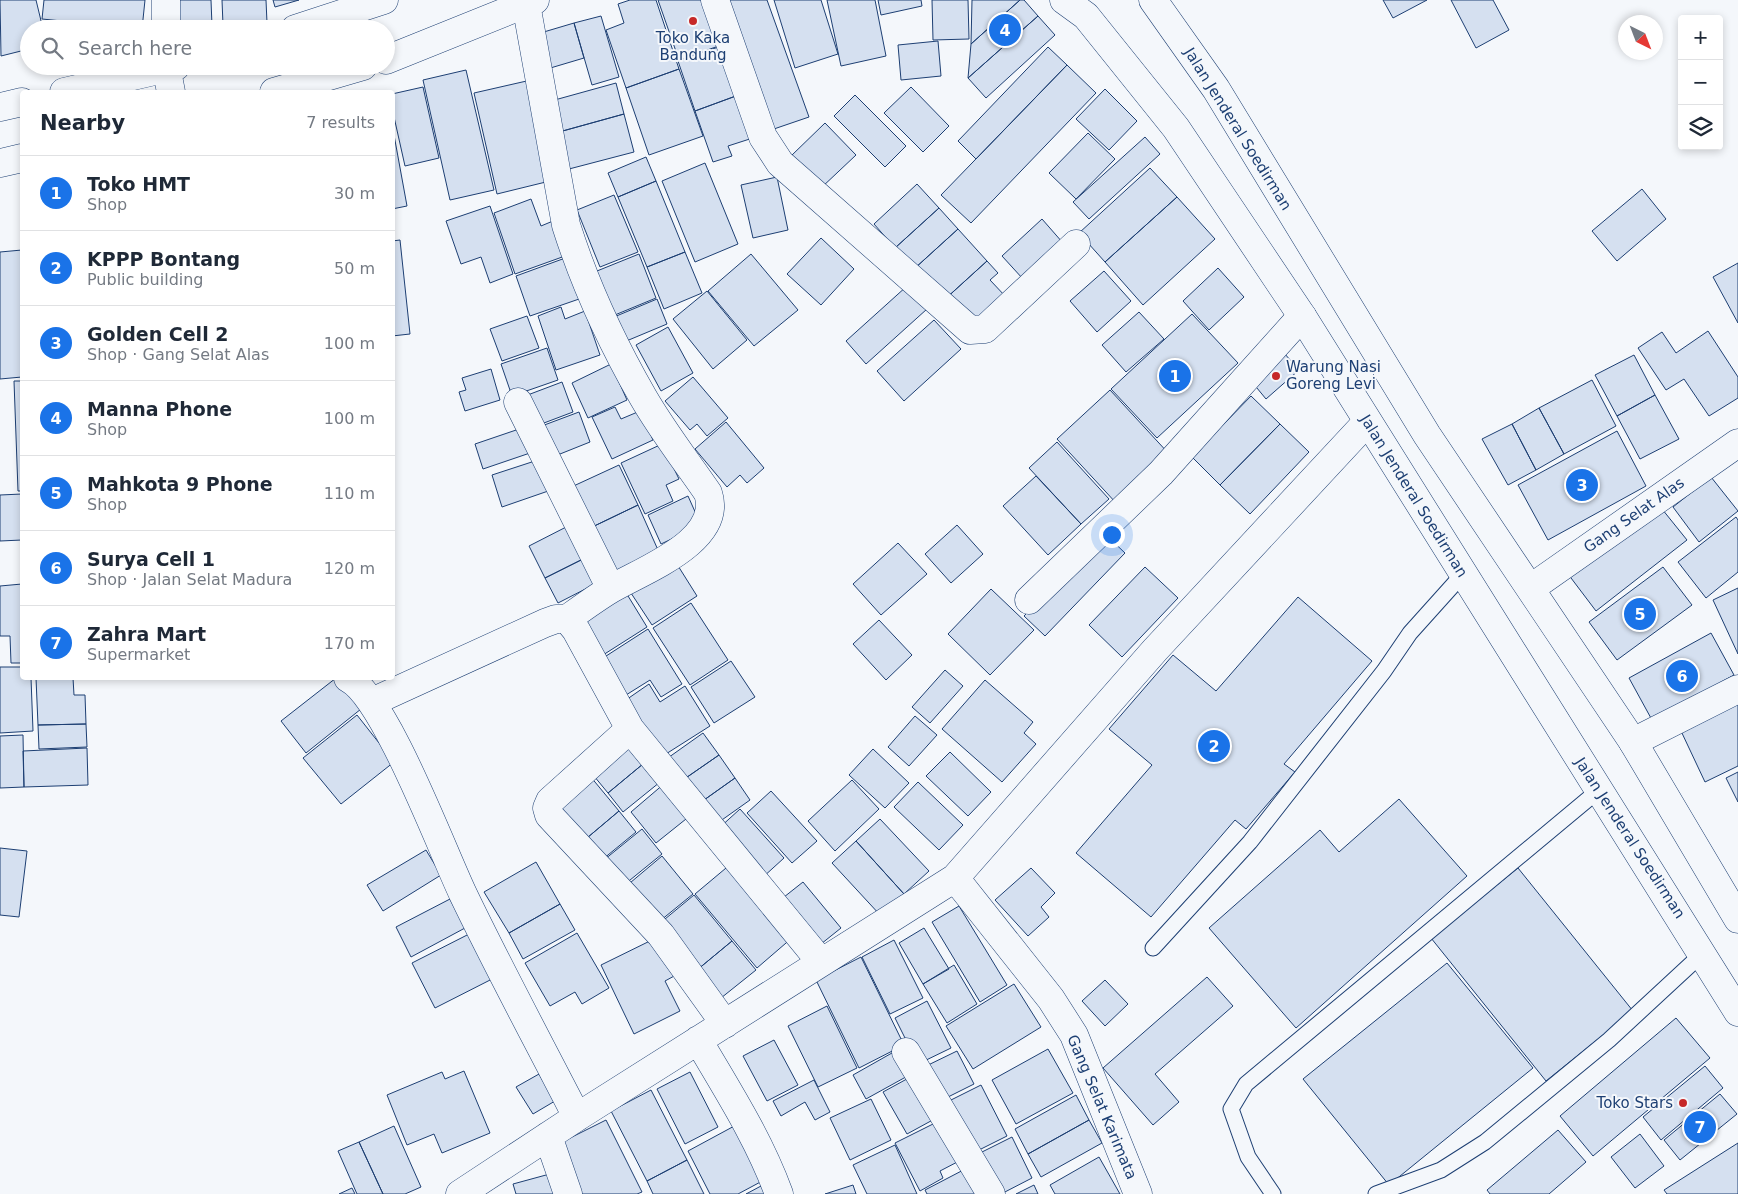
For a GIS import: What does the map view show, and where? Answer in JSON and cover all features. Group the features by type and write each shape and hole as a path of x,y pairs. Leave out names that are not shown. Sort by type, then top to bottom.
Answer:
{"street":[{"path":"166,0 166,20"},
{"path":"715,0 763,137 776,157 970,330 985,330 1076,244"},
{"name":"Jalan Jenderal Soedirman","path":"1064,0 1086,16 1176,128 1302,316 1703,953 1738,1012"},
{"name":"Jalan Jenderal Soedirman","path":"1153,0 1216,89 1427,435 1531,588 1632,742 1738,919"},
{"path":"322,20 378,1"},
{"path":"395,56 530,2 566,225 577,259 589,289 644,398 708,492 711,503 708,520 682,549 665,562 611,589 566,620"},
{"path":"76,90 164,75"},
{"path":"281,90 333,75"},
{"path":"0,107 20,102"},
{"path":"0,163 20,158"},
{"path":"1029,600 1160,473 1302,316"},
{"path":"518,402 611,589"},
{"path":"460,1194 577,1117 955,878 1155,650 1367,422"},
{"name":"Gang Selat Alas","path":"1531,588 1738,443"},
{"path":"372,702 544,623 556,619 566,620 576,630 630,729 821,962"},
{"path":"351,680 362,689 372,702 408,769 462,893 577,1117"},
{"path":"1632,742 1738,689"},
{"path":"630,729 550,801 547,808 549,815 661,935 725,1024"},
{"name":"Gang Selat Karimata","path":"955,878 1051,999 1074,1035 1138,1194"},
{"path":"698,1040 752,1132 767,1161 779,1194"},
{"path":"906,1052 991,1194"},
{"path":"548,1136 568,1194"}],"lane":[{"path":"1153,948 1250,842 1384,671 1410,633 1463,574"},
{"path":"1273,1194 1248,1157 1231,1109 1246,1084 1599,790"},
{"path":"1376,1194 1441,1170 1485,1142 1609,1040 1703,953"}],"building":[{"path":"0,0 36,0 41,20 20,20 20,51 1,56"},
{"path":"44,0 145,0 143,20 42,19"},
{"path":"167,0 211,0 212,20 168,20"},
{"path":"222,0 266,0 267,20 223,20"},
{"path":"273,0 299,0 275,7"},
{"path":"630,0 656,0 679,69 626,88 606,30 624,23 618,4"},
{"name":"Toko Kaka Bandung","path":"658,0 712,0 727,43 679,60"},
{"path":"721,0 767,0 809,117 768,131"},
{"path":"774,0 821,0 838,54 795,68"},
{"path":"827,0 875,0 886,56 841,66"},
{"path":"878,0 921,0 922,6 881,15"},
{"path":"932,0 968,0 969,39 933,40"},
{"path":"972,0 1020,0 971,44"},
{"path":"1020,0 1024,0 1038,16 968,78 971,44"},
{"path":"1383,0 1427,0 1393,18"},
{"path":"1451,0 1493,0 1509,30 1476,48"},
{"path":"601,16 619,77 592,85 574,23"},
{"path":"1038,16 1055,35 986,98 968,78"},
{"path":"574,23 584,58 547,69 537,34"},
{"path":"938,41 941,76 901,80 898,45"},
{"path":"727,44 744,93 695,111 678,61"},
{"path":"1048,47 1067,65 976,159 958,141"},
{"path":"1067,65 1096,93 971,223 941,195"},
{"path":"679,69 703,136 649,155 626,88"},
{"path":"466,70 494,190 450,200 423,80"},
{"path":"531,80 554,180 497,194 474,93"},
{"path":"616,83 624,114 559,132 551,101"},
{"path":"423,87 439,158 405,166 395,121 395,93"},
{"path":"911,87 949,126 923,152 884,113"},
{"path":"1105,89 1137,121 1109,150 1076,119"},
{"path":"744,93 759,136 728,146 732,156 713,162 695,111"},
{"path":"855,95 906,146 885,167 834,116"},
{"path":"624,114 634,152 569,169 559,132"},
{"path":"825,123 856,155 821,188 791,156"},
{"path":"1088,133 1115,159 1076,199 1049,173"},
{"path":"1145,137 1160,154 1089,219 1073,202"},
{"path":"395,140 407,206 395,208"},
{"path":"646,157 656,181 618,197 608,173"},
{"path":"705,163 738,244 695,262 662,181"},
{"path":"1150,168 1177,197 1105,262 1079,233"},
{"path":"777,177 788,230 753,238 741,185"},
{"path":"656,181 685,252 647,267 618,197"},
{"path":"917,184 939,208 895,248 874,224"},
{"path":"1642,189 1666,219 1617,261 1592,231"},
{"path":"614,195 638,252 600,267 577,210"},
{"path":"1177,197 1215,239 1143,305 1105,262"},
{"path":"531,199 541,226 553,221 565,256 515,274 494,213"},
{"path":"490,206 513,274 490,283 481,257 461,264 446,221"},
{"path":"939,208 958,229 914,269 895,248"},
{"path":"1042,219 1063,243 1023,279 1002,256"},
{"path":"958,229 987,261 943,301 914,269"},
{"path":"821,238 854,269 821,305 787,274"},
{"path":"400,240 410,334 395,336 395,241"},
{"path":"20,250 20,377 0,379 0,252"},
{"path":"685,252 702,293 664,309 647,267"},
{"path":"639,254 656,298 610,317 592,273"},
{"path":"751,254 798,310 754,346 708,291"},
{"path":"568,257 582,298 530,316 516,276"},
{"path":"987,261 998,273 990,280 1006,297 977,323 943,301"},
{"path":"1738,263 1738,323 1713,277"},
{"path":"1218,268 1244,297 1209,330 1183,301"},
{"path":"1104,271 1131,301 1097,332 1070,301"},
{"path":"907,286 927,309 866,364 846,341"},
{"path":"707,291 747,340 713,369 673,319"},
{"path":"657,299 667,324 624,342 614,317"},
{"path":"561,307 565,319 585,311 600,355 556,370 538,316"},
{"path":"1139,312 1164,339 1126,372 1102,345"},
{"path":"1192,314 1238,363 1157,438 1111,389"},
{"path":"527,316 539,348 502,361 490,329"},
{"path":"934,320 961,349 904,401 877,371"},
{"path":"668,327 693,373 661,391 636,345"},
{"path":"1708,331 1738,377 1738,398 1709,416 1684,379 1666,390 1638,348 1662,332 1676,353"},
{"path":"547,348 558,380 512,396 501,364"},
{"name":"Warung Nasi Goreng Levi","path":"1284,353 1299,370 1266,399 1252,382"},
{"path":"1634,355 1655,395 1617,416 1595,375"},
{"path":"611,364 627,400 588,418 572,383"},
{"path":"491,369 500,400 465,411 459,392 466,390 462,378"},
{"path":"693,377 728,418 707,436 697,424 690,430 665,401"},
{"path":"1592,380 1616,426 1564,454 1539,408"},
{"path":"14,381 20,381 20,491 18,491"},
{"path":"562,382 573,412 536,426 525,396"},
{"path":"1110,390 1170,455 1117,504 1057,439"},
{"path":"1655,395 1679,439 1640,459 1617,416"},
{"path":"1251,396 1280,424 1220,485 1192,457"},
{"path":"615,407 621,419 640,411 653,440 612,459 592,417"},
{"path":"1539,408 1564,454 1536,470 1512,424"},
{"path":"579,412 590,442 550,458 539,427"},
{"path":"726,422 764,468 747,483 740,475 727,487 695,449"},
{"path":"1280,424 1309,452 1250,514 1220,485"},
{"path":"1512,424 1536,470 1508,485 1482,439"},
{"path":"525,427 533,452 483,469 475,444"},
{"path":"1617,431 1646,486 1548,540 1518,485"},
{"path":"1057,442 1109,499 1081,524 1029,468"},
{"path":"662,444 679,479 666,485 673,501 645,514 621,463"},
{"path":"544,458 554,489 502,507 492,475"},
{"path":"619,465 638,505 586,530 567,489"},
{"path":"1036,476 1081,524 1048,555 1003,506"},
{"path":"1711,477 1738,511 1699,542 1673,507"},
{"path":"20,494 20,540 0,541 0,495"},
{"path":"688,496 701,525 661,544 648,515"},
{"path":"1658,504 1687,540 1596,611 1568,574"},
{"path":"638,505 662,559 610,583 586,530"},
{"path":"1736,517 1738,520 1738,572 1706,598 1678,562"},
{"path":"572,524 589,556 545,578 529,546"},
{"path":"957,525 983,554 951,583 925,554"},
{"path":"1104,533 1125,553 1045,636 1024,616"},
{"path":"898,543 927,574 881,615 853,584"},
{"path":"589,556 601,581 558,603 545,578"},
{"path":"675,561 697,596 652,625 629,590"},
{"path":"1145,567 1178,598 1122,657 1089,625"},
{"path":"1663,567 1692,605 1617,660 1589,622"},
{"path":"20,584 20,663 11,663 10,636 0,636 0,586"},
{"path":"1738,588 1738,654 1713,600"},
{"path":"991,589 1034,630 990,675 948,634"},
{"path":"625,591 647,627 603,655 580,619"},
{"path":"1298,597 1372,661 1284,764 1295,772 1246,829 1235,820 1151,917 1076,853 1152,765 1109,729 1173,655 1216,691"},
{"path":"691,603 728,660 690,685 653,628"},
{"path":"879,620 912,655 886,680 853,644"},
{"path":"648,629 682,684 661,697 650,680 626,695 603,658"},
{"path":"1711,633 1734,675 1652,720 1629,678"},
{"path":"731,661 755,697 714,723 691,687"},
{"path":"0,667 20,667 20,680 31,680 33,731 0,733"},
{"path":"945,670 963,686 930,723 912,707"},
{"path":"36,680 73,680 74,695 85,695 86,724 38,725"},
{"path":"333,680 338,680 361,709 306,753 281,721"},
{"path":"985,680 1033,722 1024,733 1036,744 1002,782 942,729"},
{"path":"649,684 660,702 685,686 710,726 658,759 623,702"},
{"path":"1738,702 1738,766 1705,782 1681,731"},
{"path":"357,715 394,762 341,804 303,758"},
{"path":"915,716 937,735 909,766 888,747"},
{"path":"86,724 87,747 39,749 38,725"},
{"path":"703,733 719,755 680,782 665,760"},
{"path":"23,735 24,787 0,788 0,736"},
{"path":"631,735 649,759 608,793 589,770"},
{"path":"87,748 88,785 24,787 23,751"},
{"path":"873,749 909,783 885,808 849,775"},
{"path":"950,752 991,792 968,816 926,776"},
{"path":"719,755 735,778 697,805 680,782"},
{"path":"649,759 665,778 623,812 608,793"},
{"path":"1738,772 1738,802 1726,778"},
{"path":"590,776 619,811 581,843 552,808"},
{"path":"735,778 750,800 712,827 697,805"},
{"path":"852,780 879,809 835,851 808,821"},
{"path":"918,782 963,825 939,850 894,807"},
{"path":"665,783 691,815 656,843 631,812"},
{"path":"771,791 817,841 792,863 747,813"},
{"path":"1399,799 1467,876 1296,1028 1209,928 1320,830 1339,852"},
{"path":"740,809 784,858 762,878 718,829"},
{"path":"619,811 636,832 597,864 581,843"},
{"path":"880,819 929,871 904,894 856,841"},
{"path":"642,829 662,854 619,889 599,864"},
{"path":"856,841 904,894 881,916 832,863"},
{"path":"0,848 27,851 19,917 0,915"},
{"path":"426,850 441,875 383,911 367,885"},
{"path":"662,856 693,894 655,925 624,888"},
{"path":"536,862 560,904 509,933 484,892"},
{"path":"732,863 793,937 757,968 695,894"},
{"path":"1031,868 1055,893 1041,907 1049,917 1028,936 995,900"},
{"path":"1518,868 1633,1011 1546,1081 1431,938"},
{"path":"803,882 841,928 816,948 779,901"},
{"path":"694,895 732,941 697,970 659,924"},
{"path":"450,899 465,928 411,957 396,927"},
{"path":"560,904 575,930 523,959 509,933"},
{"path":"959,906 1007,985 980,1002 932,922"},
{"path":"924,928 949,969 923,984 899,943"},
{"path":"473,932 496,977 435,1008 412,963"},
{"path":"577,933 609,988 582,1004 575,992 550,1006 525,963"},
{"path":"658,937 676,975 665,981 680,1011 634,1034 601,965"},
{"path":"894,940 923,998 890,1014 862,957"},
{"path":"732,941 756,970 721,998 697,970"},
{"path":"861,957 904,1045 859,1068 816,980"},
{"path":"1447,963 1533,1068 1389,1185 1303,1079"},
{"path":"954,965 977,1004 947,1023 923,984"},
{"path":"1207,977 1233,1006 1155,1074 1179,1102 1153,1125 1103,1068"},
{"path":"1105,980 1128,1004 1105,1026 1082,1001"},
{"path":"1014,984 1041,1027 973,1069 946,1026"},
{"path":"927,1001 951,1048 918,1064 895,1018"},
{"path":"827,1006 857,1068 818,1087 788,1026"},
{"path":"1676,1018 1710,1058 1593,1156 1560,1116"},
{"path":"774,1040 798,1085 767,1101 743,1056"},
{"path":"899,1049 913,1073 866,1099 853,1075"},
{"path":"1048,1049 1073,1093 1016,1124 992,1080"},
{"path":"957,1051 974,1084 938,1102 922,1068"},
{"name":"Toko Stars","path":"1705,1066 1723,1088 1661,1140 1643,1117"},
{"path":"464,1071 490,1133 442,1153 434,1134 407,1145 387,1095 442,1072 445,1079"},
{"path":"690,1072 718,1127 685,1144 657,1089"},
{"path":"539,1074 555,1101 533,1114 516,1087"},
{"path":"916,1074 940,1116 907,1134 883,1092"},
{"path":"814,1080 830,1112 815,1120 805,1102 781,1116 773,1101"},
{"path":"981,1085 1007,1136 975,1152 949,1101"},
{"path":"651,1090 687,1160 647,1181 611,1111"},
{"path":"1720,1094 1737,1114 1680,1160 1664,1140"},
{"path":"1076,1095 1089,1120 1028,1154 1015,1129"},
{"path":"871,1099 891,1140 850,1160 830,1118"},
{"path":"943,1119 963,1159 940,1171 943,1178 920,1191 895,1143"},
{"path":"606,1120 642,1192 637,1194 581,1194 556,1145"},
{"path":"1089,1120 1102,1143 1041,1177 1028,1154"},
{"path":"738,1124 766,1179 738,1194 710,1194 688,1151"},
{"path":"394,1126 421,1187 405,1194 383,1194 359,1142"},
{"path":"1558,1130 1586,1162 1549,1194 1490,1194 1487,1190"},
{"path":"1640,1134 1664,1166 1635,1188 1611,1157"},
{"path":"1012,1137 1032,1178 1001,1194 976,1155"},
{"path":"359,1142 383,1194 357,1194 338,1151"},
{"path":"1738,1143 1738,1194 1667,1194 1664,1190"},
{"path":"895,1145 917,1194 867,1194 853,1165"},
{"path":"1099,1157 1120,1194 1055,1194 1050,1185"},
{"path":"687,1160 704,1194 653,1194 647,1181"},
{"path":"971,1166 986,1194 927,1194 925,1190"},
{"path":"557,1172 563,1194 516,1194 513,1184"},
{"path":"853,1185 856,1194 825,1194"},
{"path":"1034,1185 1038,1194 1016,1194"},
{"path":"761,1186 766,1194 746,1194"},
{"path":"352,1188 355,1194 339,1194"}],"place":[{"name":"Toko Kaka Bandung","path":"693,21"},
{"name":"Manna Phone","path":"1005,30"},
{"name":"Toko HMT","path":"1175,376"},
{"name":"Warung Nasi Goreng Levi","path":"1276,376"},
{"name":"Golden Cell 2","path":"1582,485"},
{"name":"Mahkota 9 Phone","path":"1640,614"},
{"name":"Surya Cell 1","path":"1682,676"},
{"name":"KPPP Bontang","path":"1214,746"},
{"name":"Toko Stars","path":"1683,1103"},
{"name":"Zahra Mart","path":"1700,1127"}]}
